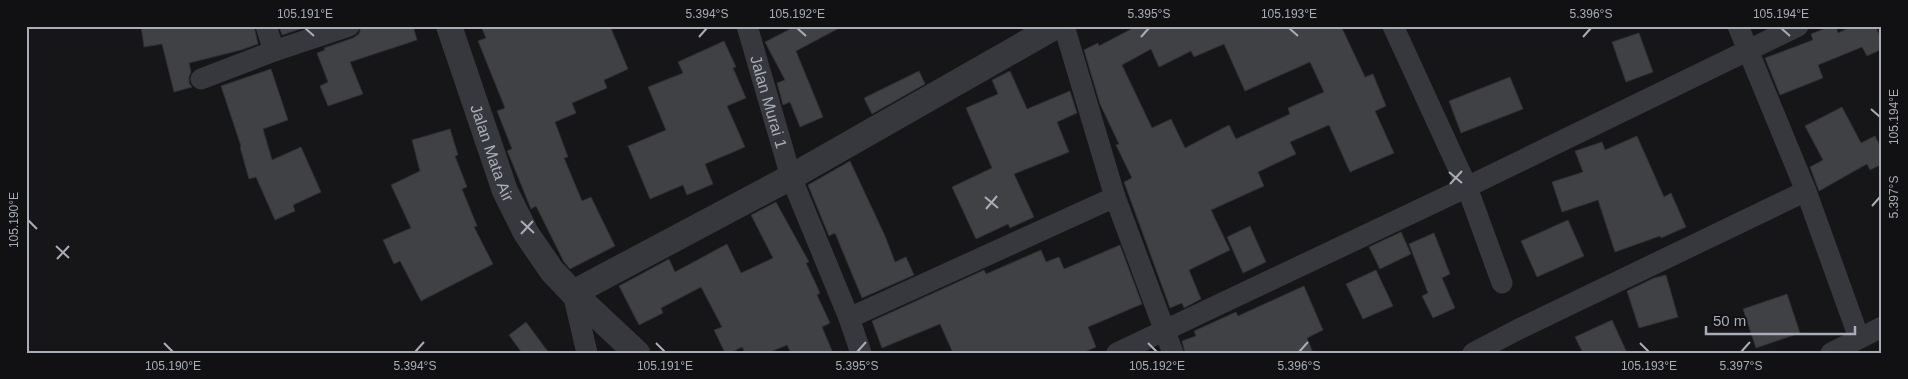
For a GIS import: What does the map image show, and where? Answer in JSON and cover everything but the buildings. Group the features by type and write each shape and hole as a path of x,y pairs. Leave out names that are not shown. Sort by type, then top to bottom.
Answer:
{"street":[{"path":"266,26 274,51"},
{"path":"201,79 274,51 349,26"},
{"name":"Jalan Mata Air","path":"449,26 505,190 526,233 552,271 637,353"},
{"name":"Jalan Murai 1","path":"747,26 791,177 849,318 860,353"},
{"path":"587,353 573,293 791,177 1056,26"},
{"path":"1064,26 1116,197 1173,353"},
{"path":"1393,26 1467,188 1502,283"},
{"path":"1738,26 1806,191 1859,338"},
{"path":"1118,353 1467,188 1798,26"},
{"path":"1473,353 1806,191"},
{"path":"849,318 1116,197"},
{"path":"1831,353 1882,327"}]}
